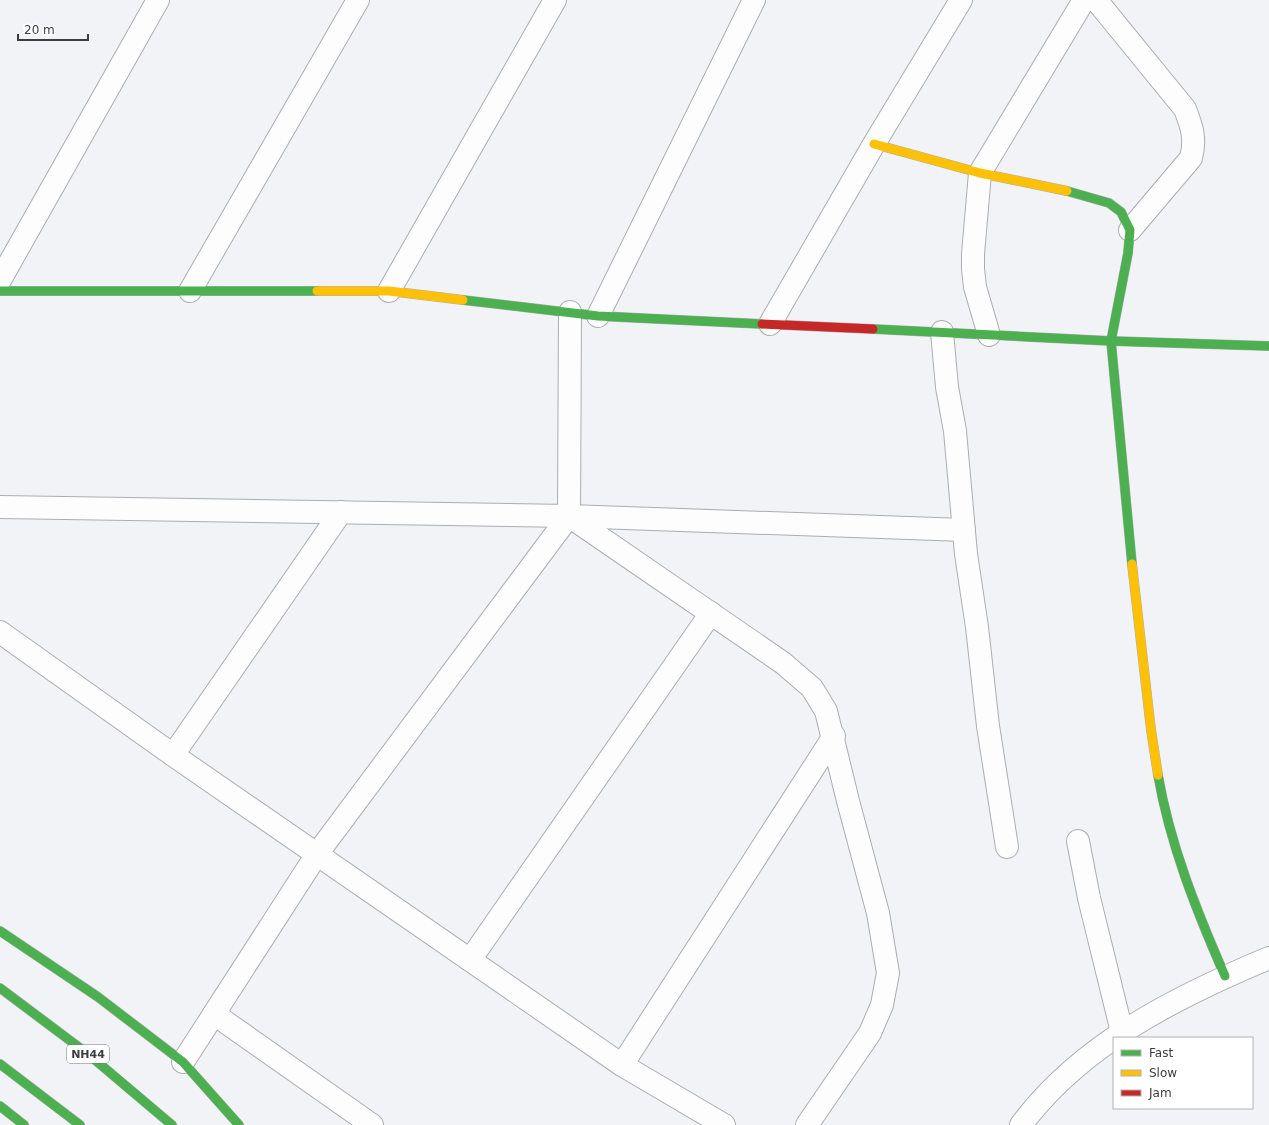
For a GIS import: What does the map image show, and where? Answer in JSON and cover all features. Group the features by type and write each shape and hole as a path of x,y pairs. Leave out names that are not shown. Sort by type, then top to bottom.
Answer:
{"main road":[{"path":"874,144 980,174 1080,194 1109,203 1122,212 1130,230 1128,253 1111,341 1137,619 1151,730 1160,785 1185,877 1199,916 1225,976"},
{"path":"0,291 389,291 598,316 1111,341 1269,346"},
{"path":"0,931 98,997 183,1062 239,1125"},
{"name":"NH44","path":"0,988 32,1010 114,1075 172,1125"},
{"path":"0,1064 39,1092 80,1125"},
{"path":"0,1106 24,1125"}],"street":[{"path":"0,280 158,0"},
{"path":"190,291 358,0"},
{"path":"389,291 555,0"},
{"path":"598,316 754,0"},
{"path":"770,324 874,144 961,0"},
{"path":"989,335 975,287 973,269 980,174 1084,0"},
{"path":"1096,0 1185,109 1192,128 1194,145 1191,158 1130,230"},
{"path":"183,1062 317,854 569,516 570,312"},
{"path":"942,332 947,387 955,431 964,530 988,726 1007,847"},
{"path":"0,507 569,516 964,530"},
{"path":"173,755 341,512"},
{"path":"569,516 783,663 812,688 826,711 834,736 848,801 878,913 888,974 882,1005 870,1033 807,1125"},
{"path":"470,960 711,613"},
{"path":"0,632 173,755 622,1065 724,1125"},
{"path":"622,1065 834,736"},
{"path":"1078,841 1089,898 1122,1032"},
{"path":"1116,1037 1122,1032 1225,976 1269,958"},
{"path":"214,1014 372,1125"},
{"path":"1021,1125 1053,1087 1113,1039"}],"traffic: fast":[{"path":"1067,191 1109,203 1121,212 1130,230 1128,253 1111,341 1132,564"},
{"path":"0,291 317,291"},
{"path":"463,300 598,316 762,324"},
{"path":"873,329 1111,341 1269,346"},
{"path":"1158,775 1163,801 1177,852 1204,927 1225,976"},
{"path":"0,931 98,997 183,1062 239,1125"},
{"path":"0,988 88,1054 172,1125"},
{"path":"0,1064 80,1125"},
{"path":"0,1106 24,1125"}],"traffic: slow":[{"path":"874,144 980,173 1067,191"},
{"path":"317,291 389,291 463,300"},
{"path":"1132,564 1151,730 1158,775"}],"traffic: jam":[{"path":"762,324 873,329"}]}
